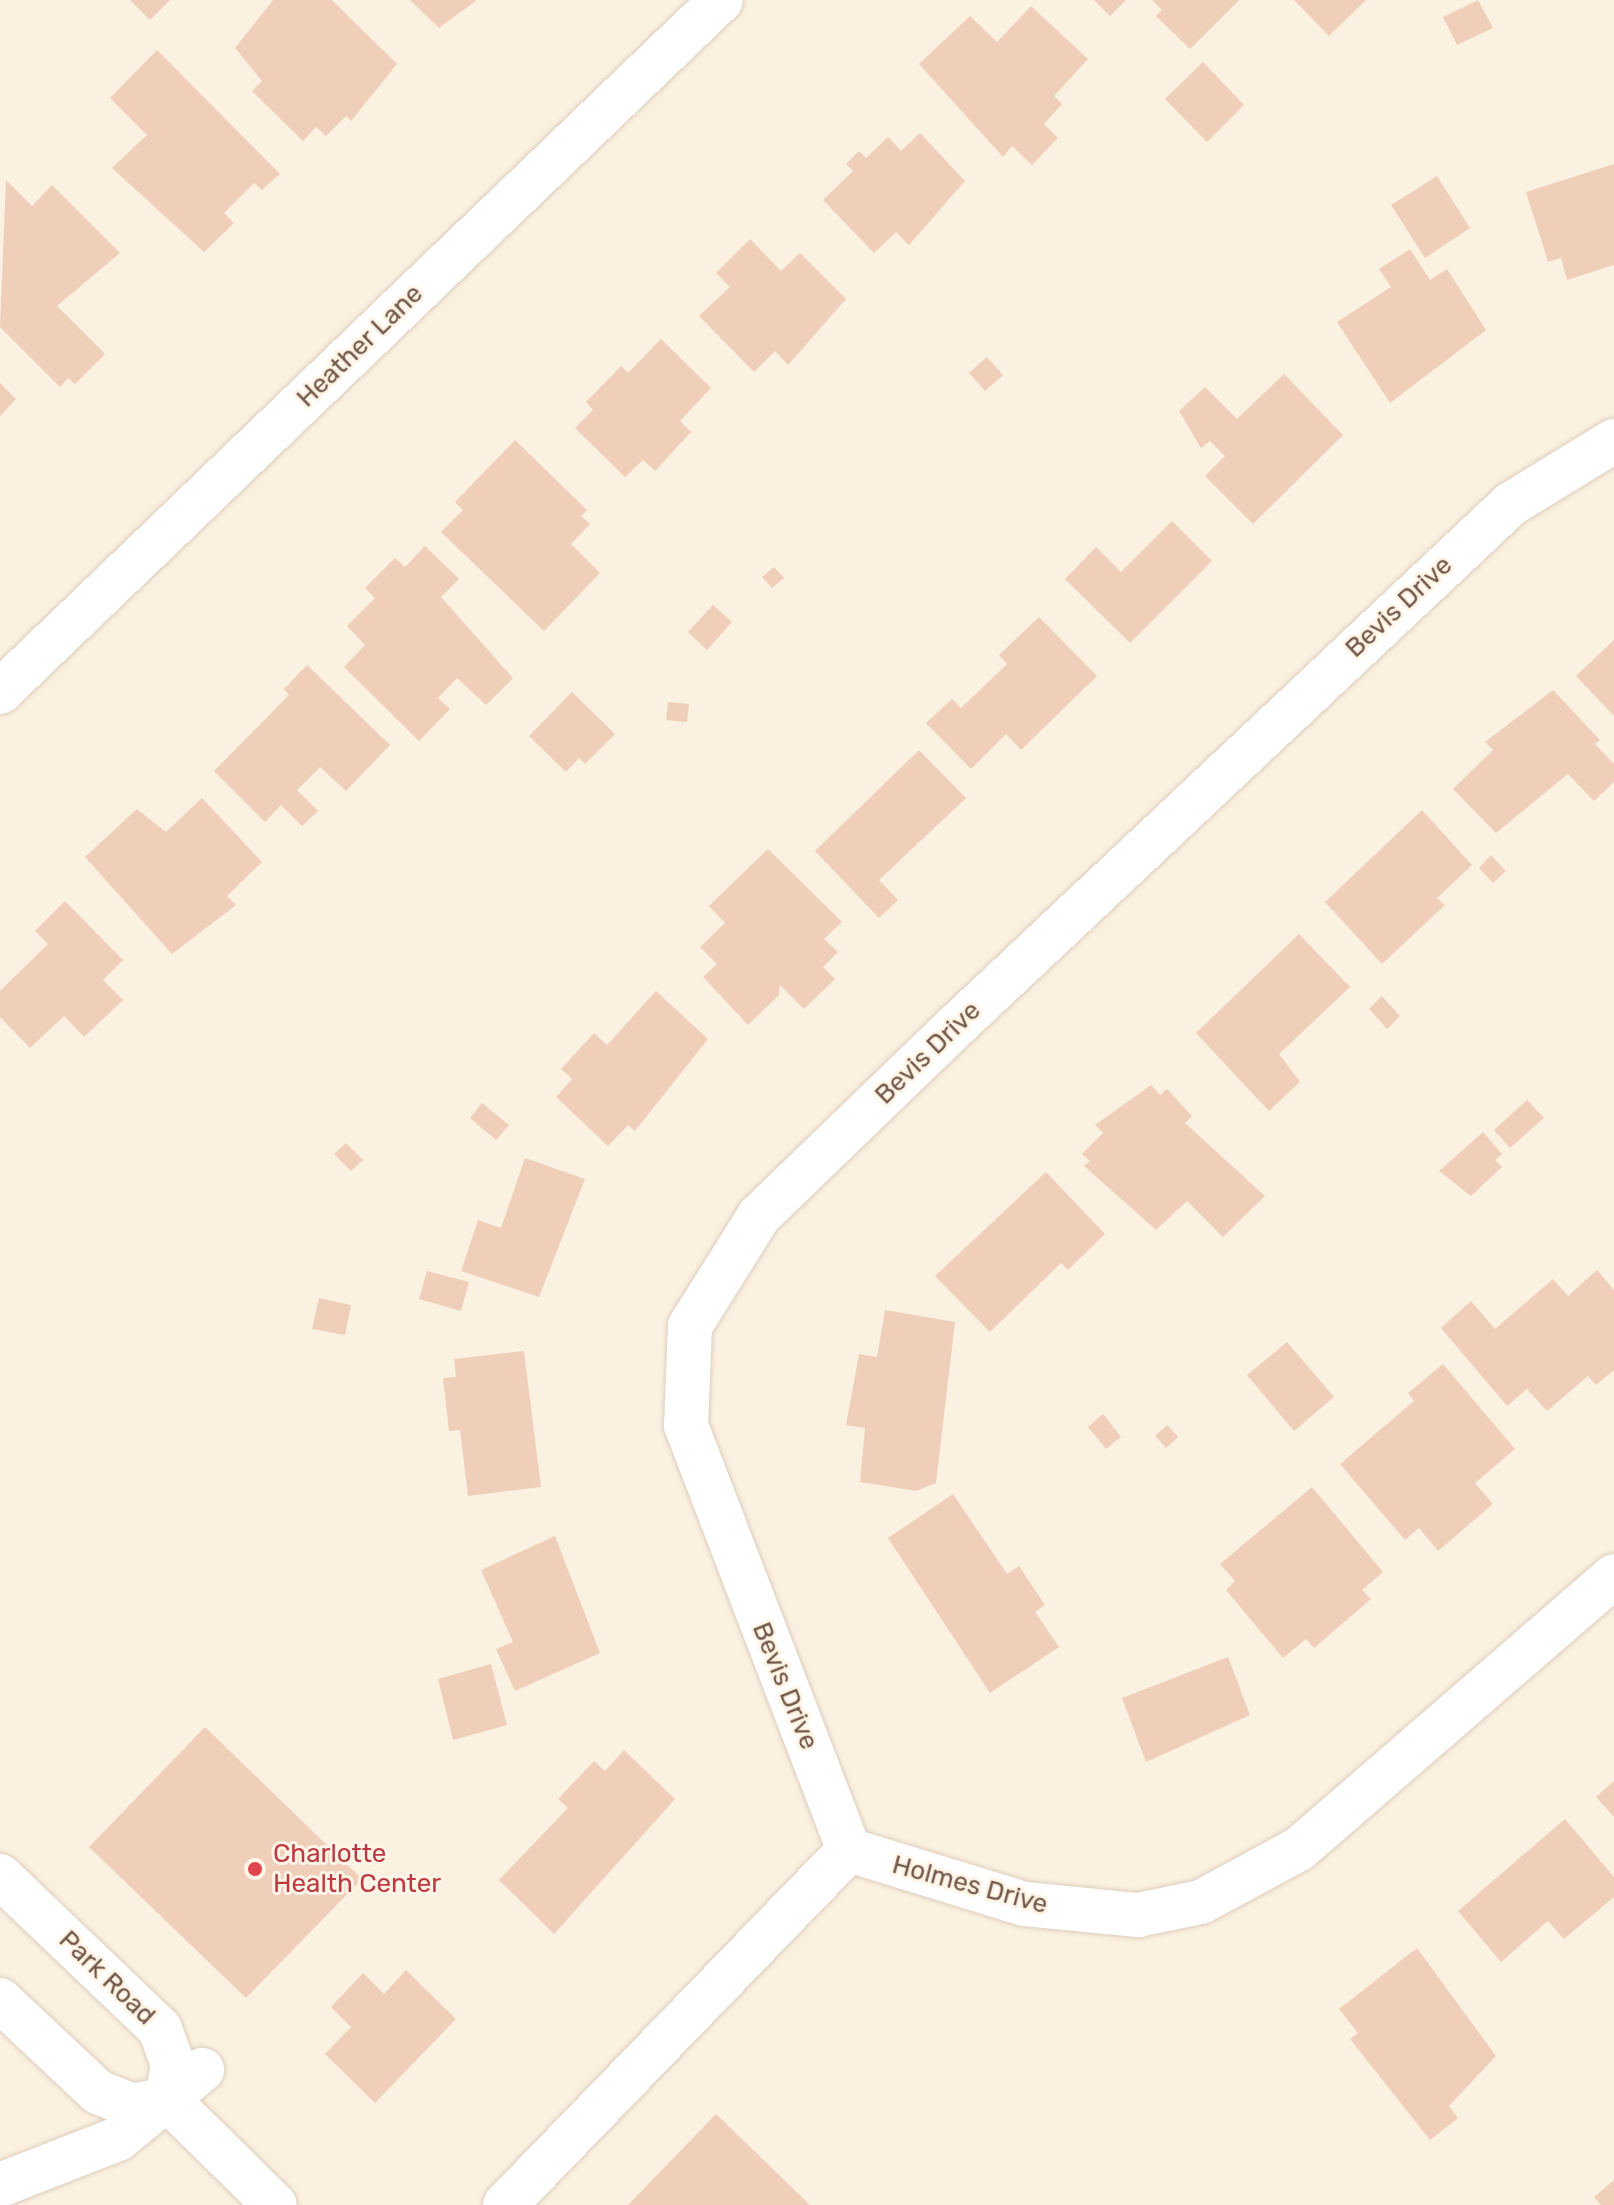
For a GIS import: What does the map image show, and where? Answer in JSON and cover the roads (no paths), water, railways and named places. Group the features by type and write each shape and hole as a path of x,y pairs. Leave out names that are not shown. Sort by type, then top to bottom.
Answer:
{"street":[{"name":"Heather Lane","path":"0,692 721,0"},
{"name":"Bevis Drive","path":"849,1850 686,1426 690,1326 752,1225 958,1024 1511,504 1614,441"},
{"name":"Holmes Drive","path":"849,1850 1056,1909 1138,1915 1201,1902 1299,1849 1614,1576"},
{"path":"505,2205 849,1850"},
{"name":"Park Road","path":"0,1876 160,2029 173,2064 167,2099"},
{"path":"0,2000 105,2096 133,2106 167,2099"},
{"path":"0,2185 118,2139 202,2070"},
{"path":"167,2099 275,2205"}],"place":[{"name":"Charlotte Health Center","path":"255,1869"}]}
